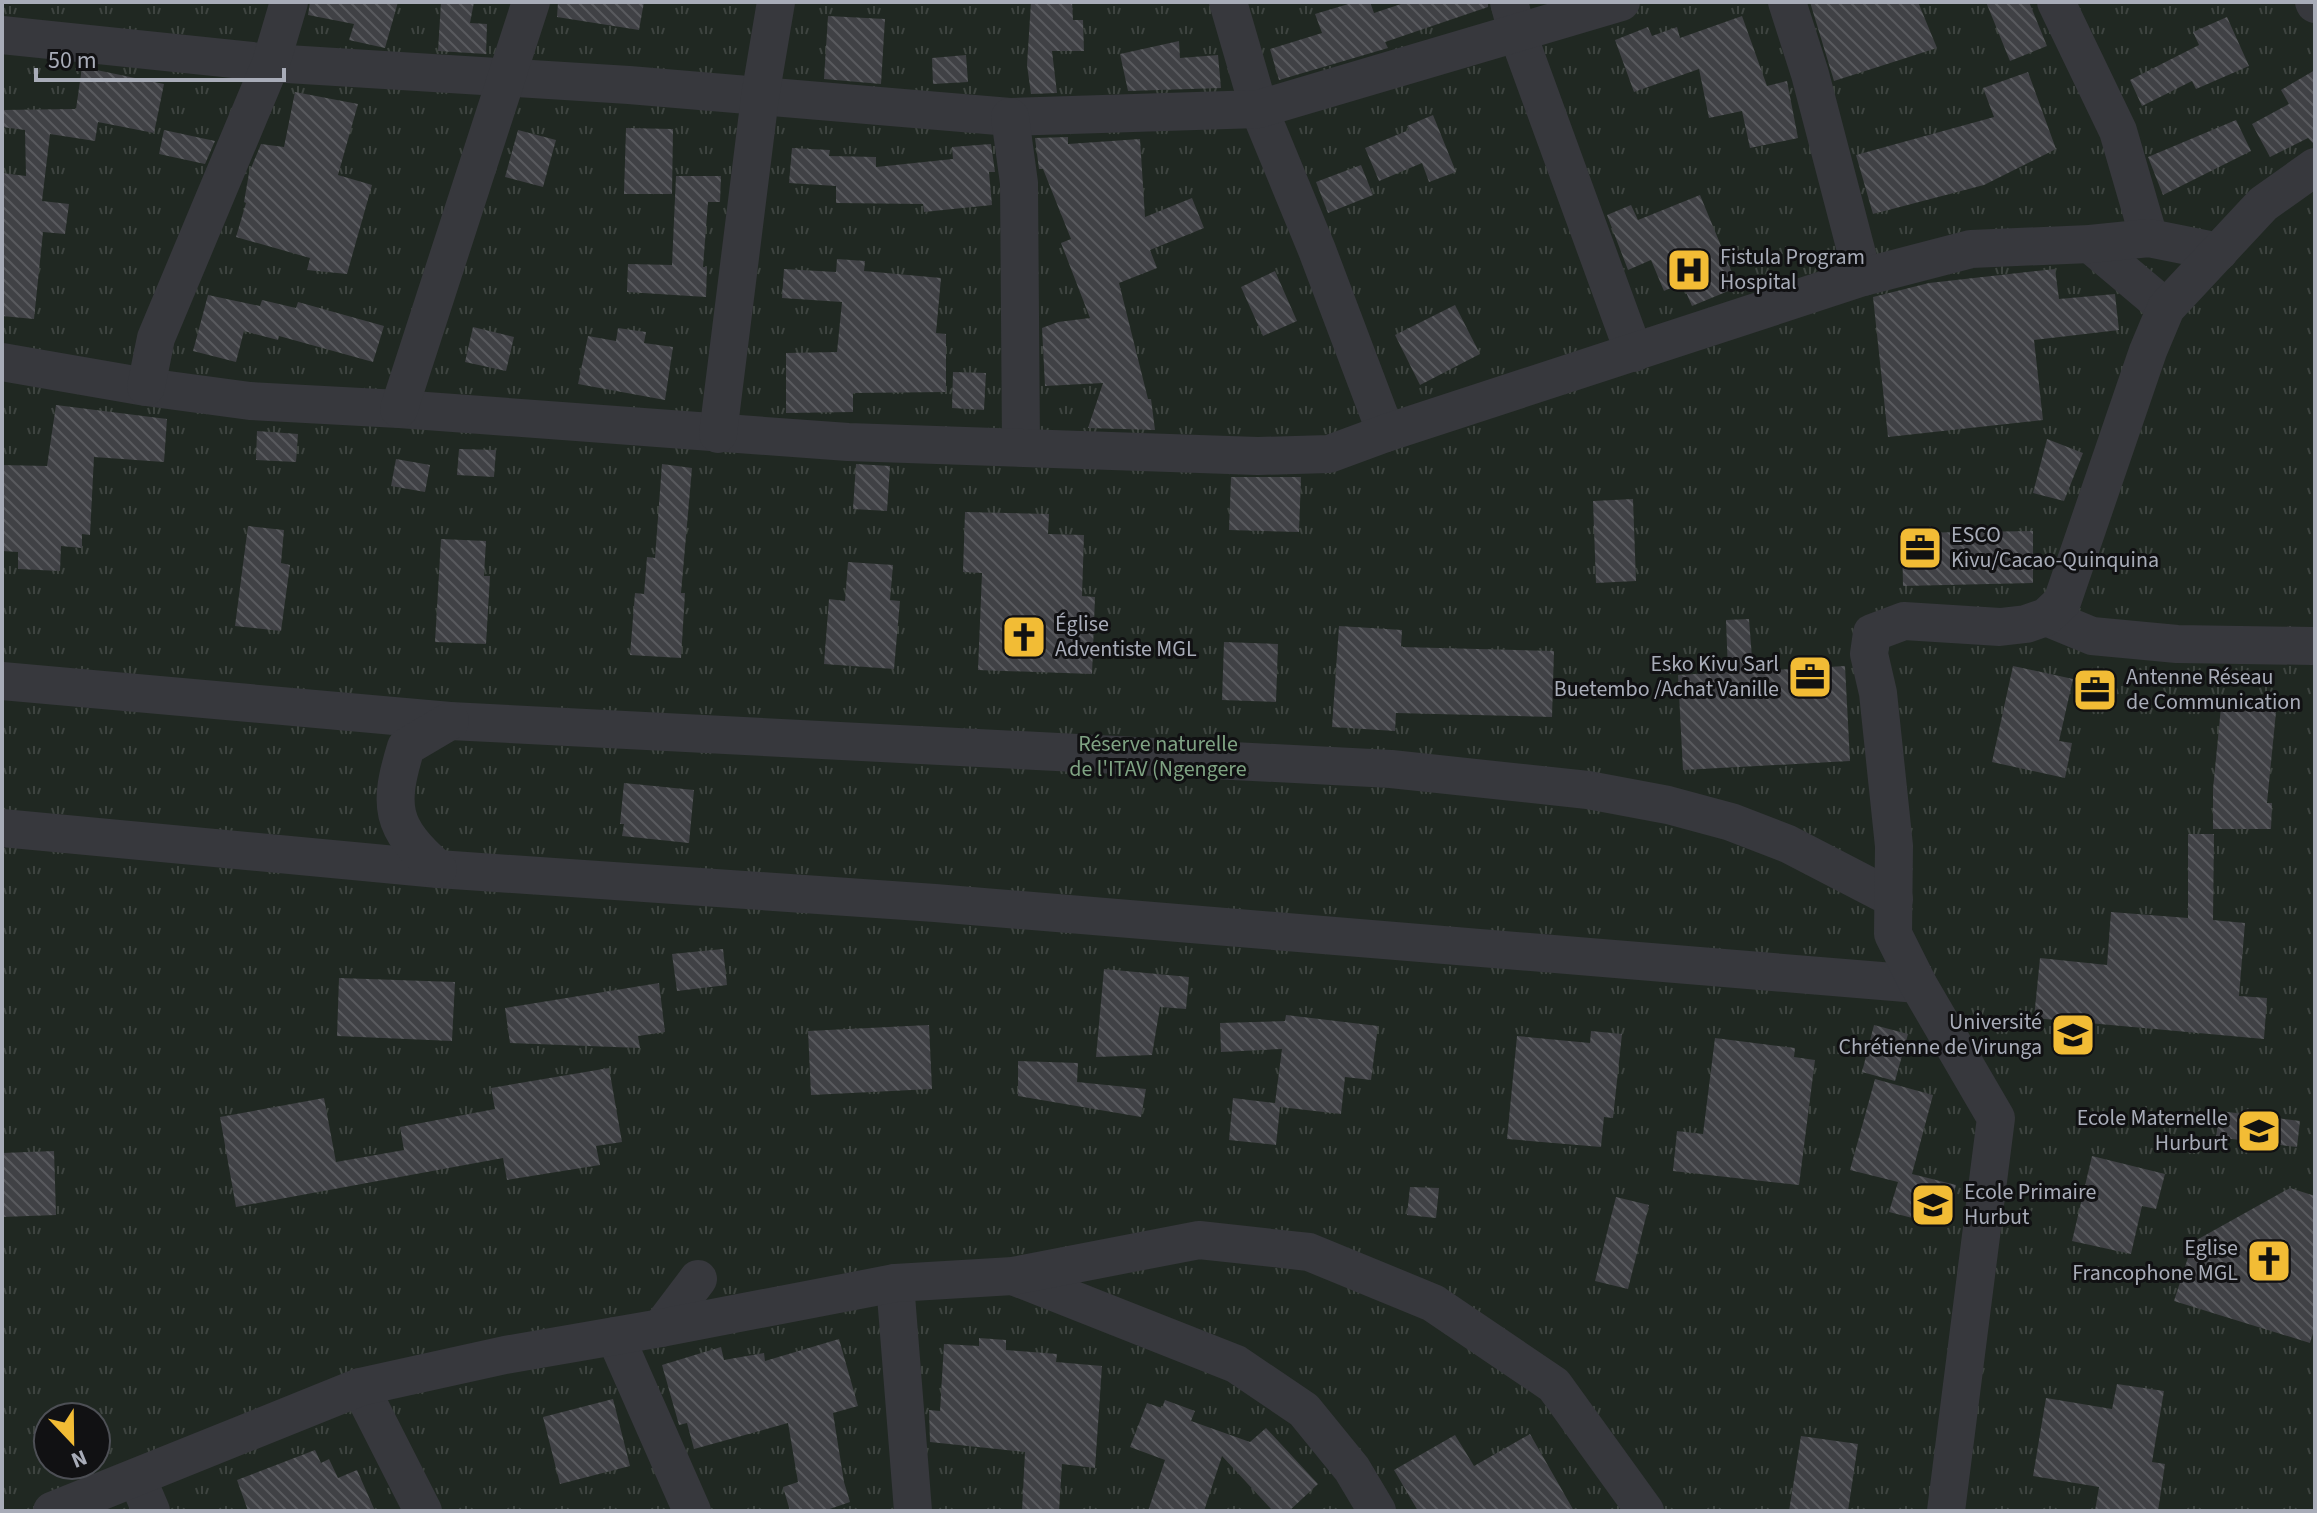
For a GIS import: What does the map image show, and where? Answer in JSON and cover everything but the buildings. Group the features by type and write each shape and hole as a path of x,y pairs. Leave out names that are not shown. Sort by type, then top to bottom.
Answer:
{"street":[{"path":"146,387 156,338 271,63 289,2"},
{"path":"399,409 531,2"},
{"path":"718,434 760,97 776,2"},
{"path":"1228,2 1259,109 1317,250 1386,433"},
{"path":"2,35 271,63 629,85 1010,117 1259,109 1513,17 1621,2"},
{"path":"1787,2 1810,74 1863,277"},
{"path":"2056,2 2118,131 2149,238"},
{"path":"1513,17 1634,353"},
{"path":"1010,117 1019,183 1021,447"},
{"path":"1946,1511 1996,1118 1918,984 1893,934 1894,846 1878,693 1869,654 1872,633 1904,621 2000,627 2026,624 2046,617 2062,602 2148,351 2166,308 2263,204 2315,167"},
{"path":"2,362 250,401 399,409 718,434 848,442 1258,456 1329,454 1863,277 1971,249 2149,238 2219,252"},
{"path":"2090,244 2166,308"},
{"path":"2046,617 2092,636 2177,644 2312,646"},
{"path":"2,681 450,721 1391,769 1588,790 1668,805 1731,822 1788,844 1894,899"},
{"path":"438,869 416,850 399,824 394,785 406,747 450,721"},
{"path":"2,828 438,869 951,904 1918,984"},
{"path":"52,1511 144,1494 360,1387 505,1355 895,1283 1013,1276 1199,1240 1309,1252 1433,1303 1554,1385 1645,1511"},
{"path":"1013,1276 1236,1364 1304,1410 1352,1469 1377,1511"},
{"path":"661,1328 698,1279"},
{"path":"895,1283 913,1511"},
{"path":"615,1336 692,1511"},
{"path":"360,1387 423,1511"}],"green space":[{"name":"Réserve naturelle de l'ITAV (Ngengere","path":"2,2 2315,2 2315,1511 2,1511"}],"place":[{"name":"Fistula Program Hospital","path":"1689,270"},
{"name":"ESCO Kivu/Cacao-Quinquina","path":"1920,548"},
{"name":"Église Adventiste MGL","path":"1024,637"},
{"name":"Esko Kivu Sarl Buetembo /Achat Vanille","path":"1810,677"},
{"name":"Antenne Réseau de Communication","path":"2095,690"},
{"name":"Université Chrétienne de Virunga","path":"2073,1035"},
{"name":"Ecole Maternelle Hurburt","path":"2259,1131"},
{"name":"Ecole Primaire Hurbut","path":"1933,1205"},
{"name":"Eglise Francophone MGL","path":"2269,1261"}]}
